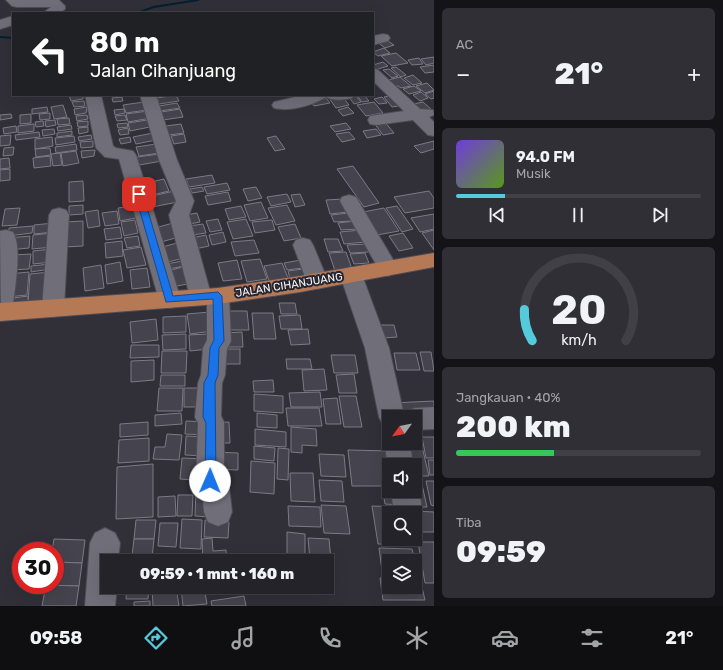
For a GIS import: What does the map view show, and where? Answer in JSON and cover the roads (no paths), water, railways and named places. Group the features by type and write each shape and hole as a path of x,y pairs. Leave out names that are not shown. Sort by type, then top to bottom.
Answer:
{"main road":[{"name":"JALAN CIHANJUANG","path":"1,312 209,296 317,281 434,260"}],"street":[{"path":"13,0 17,3 55,3 58,6 58,9 52,12"},
{"path":"0,25 12,20"},
{"path":"374,75 381,89 417,115 434,130"},
{"path":"93,96 105,148 111,153 127,155 164,300"},
{"path":"148,96 168,160 184,201 179,215 209,296 219,341 214,348 213,375 210,383 208,417 211,422 210,481 215,486 218,512"},
{"path":"280,105 307,100 310,96"},
{"path":"376,120 434,112"},
{"path":"349,201 388,268"},
{"path":"53,308 59,215"},
{"path":"139,227 164,300"},
{"path":"0,238 6,237 7,254 1,312"},
{"path":"303,245 317,281"},
{"path":"351,275 377,348 390,410"},
{"path":"422,419 434,418"},
{"path":"100,606 105,543"}],"waterway":[{"path":"140,12 153,7 198,0"},
{"path":"0,37 12,38"}]}
